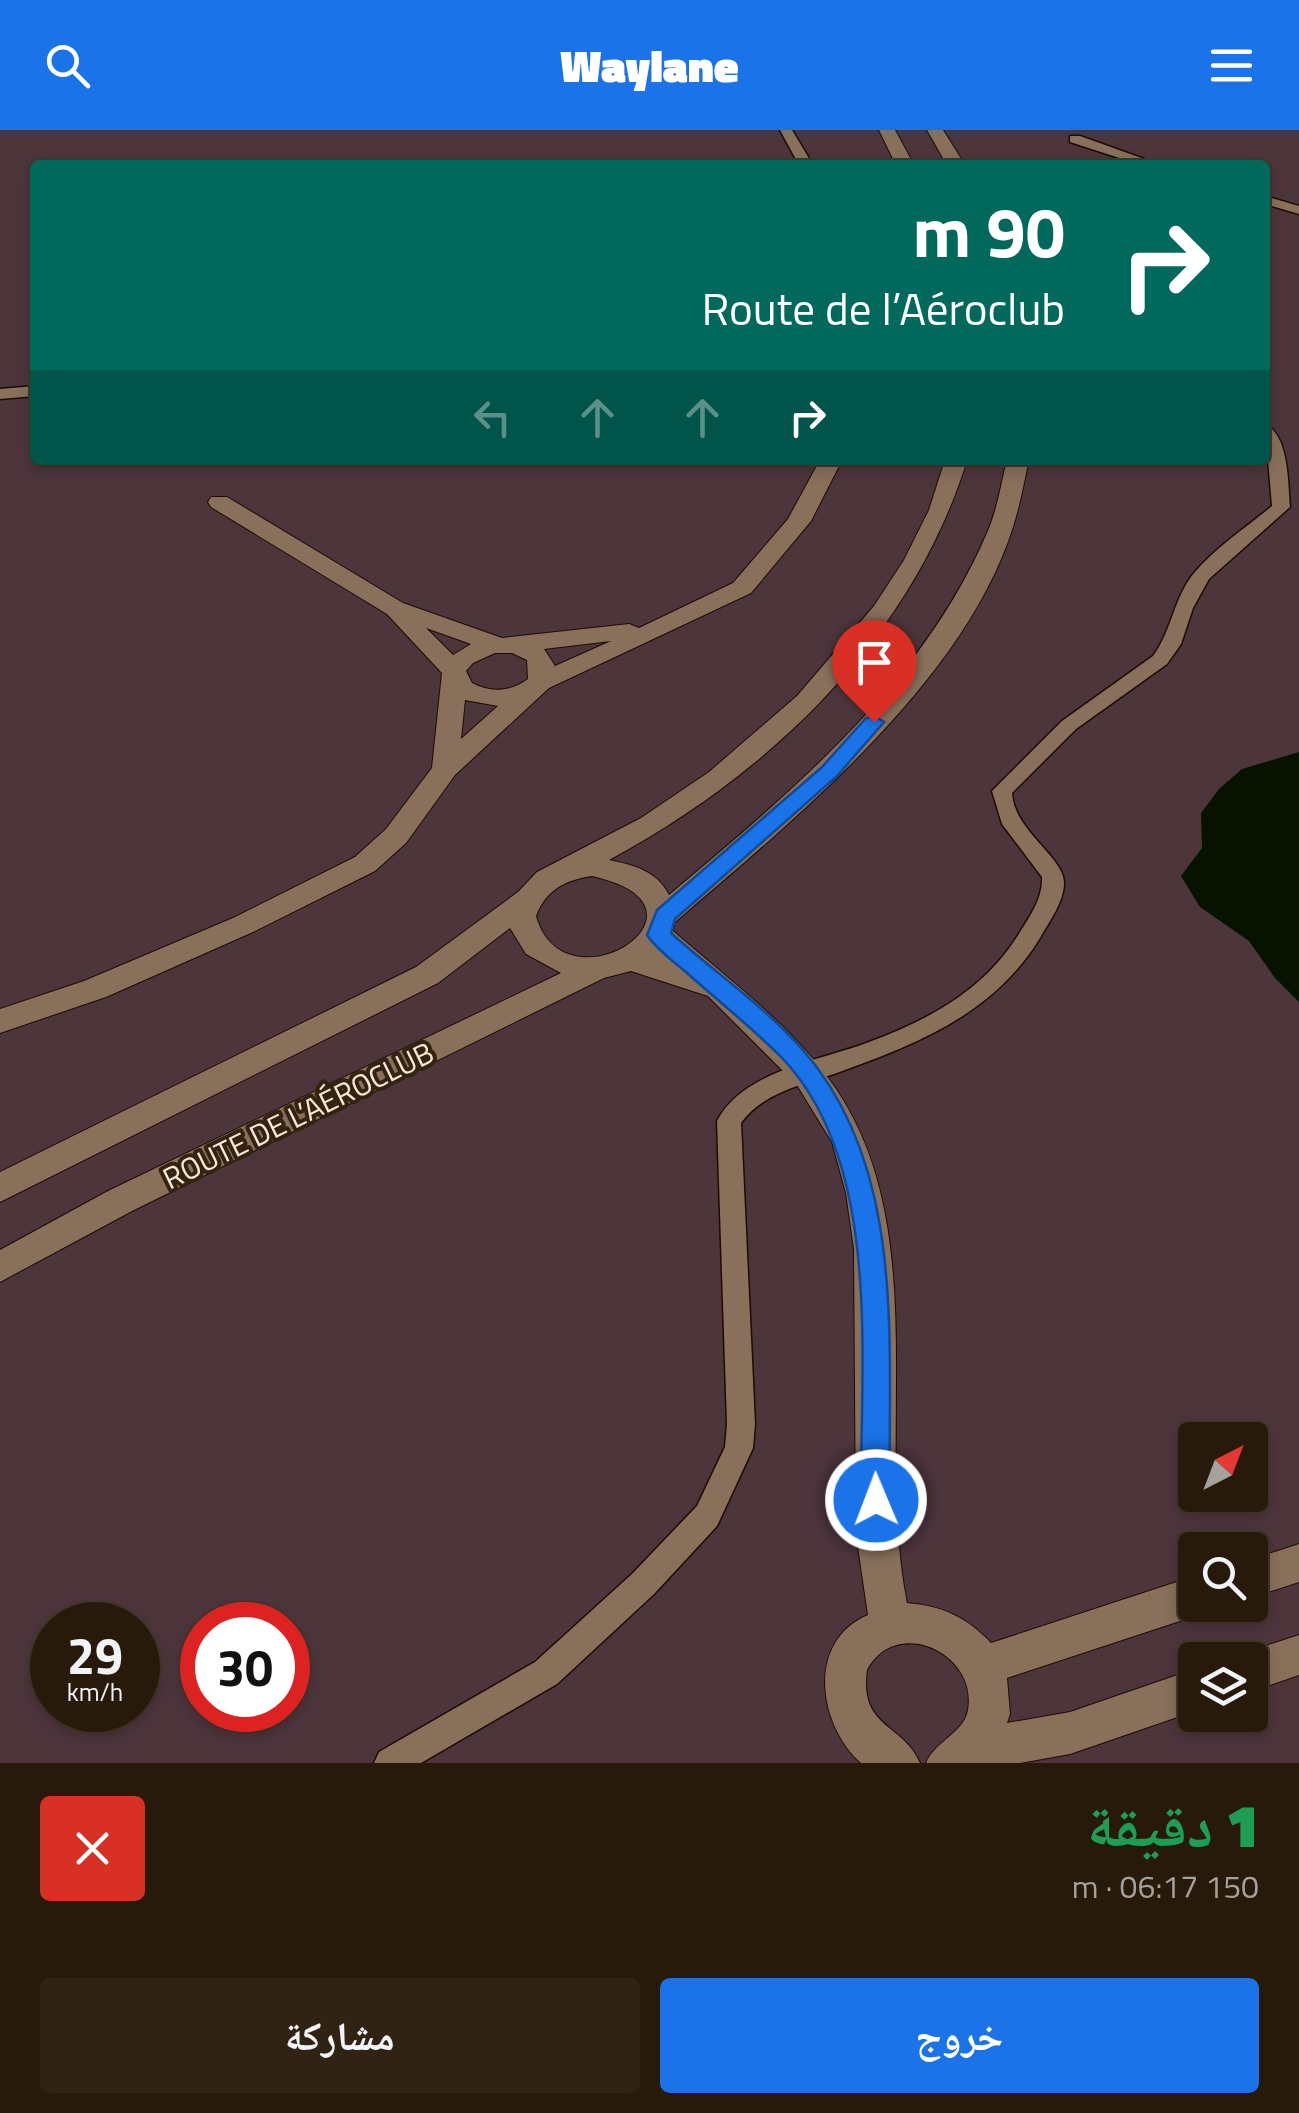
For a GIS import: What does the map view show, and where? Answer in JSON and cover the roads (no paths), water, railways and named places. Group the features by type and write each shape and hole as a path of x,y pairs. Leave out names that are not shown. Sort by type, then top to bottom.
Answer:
{"street":[{"path":"888,130 903,160"},
{"path":"936,130 953,160"},
{"path":"394,608 454,674 461,688 486,699 502,699 742,588 766,565 799,521 828,465"},
{"path":"0,1188 427,975 526,900 536,886 676,809 772,737 853,649 918,557 954,465"},
{"path":"616,964 830,772 918,674 981,574 1015,483 1017,465"},
{"path":"0,1021 95,989 324,888 365,864 396,836 445,769 535,686 543,663 526,648 394,608 218,502"},
{"path":"445,769 454,674 468,652 504,644 657,628"},
{"path":"570,869 614,868 634,875 661,900 662,926 718,989 792,1054 829,1103 847,1139 862,1194 872,1279 876,1536 890,1623"},
{"path":"526,900 521,916 525,933 536,948 576,966 616,964 718,989"},
{"name":"ROUTE DE L’AÉROCLUB","path":"0,1267 120,1202 616,964"},
{"path":"1268,1573 1299,1564"},
{"path":"983,1668 1020,1651 1178,1601"},
{"path":"898,1763 867,1744 847,1710 844,1672 860,1641 890,1623 916,1621 943,1628 966,1644 983,1668 991,1697 988,1725 960,1757"},
{"path":"1268,1666 1299,1655"},
{"path":"960,1757 1070,1733 1178,1696"}],"lane":[{"path":"786,130 803,160"},
{"path":"1075,139 1089,130"},
{"path":"1075,139 1090,160"},
{"path":"1075,139 1139,160"},
{"path":"1270,201 1299,210"},
{"path":"0,394 30,391"},
{"path":"390,1763 546,1673 643,1584 706,1516 740,1448 729,1120 755,1092 907,1038 969,1007 1022,948 1055,884 1053,875 1012,822 1002,804 1002,790 1069,724 1160,660 1172,644 1184,608 1201,576 1281,507 1278,464 1270,442"}]}
